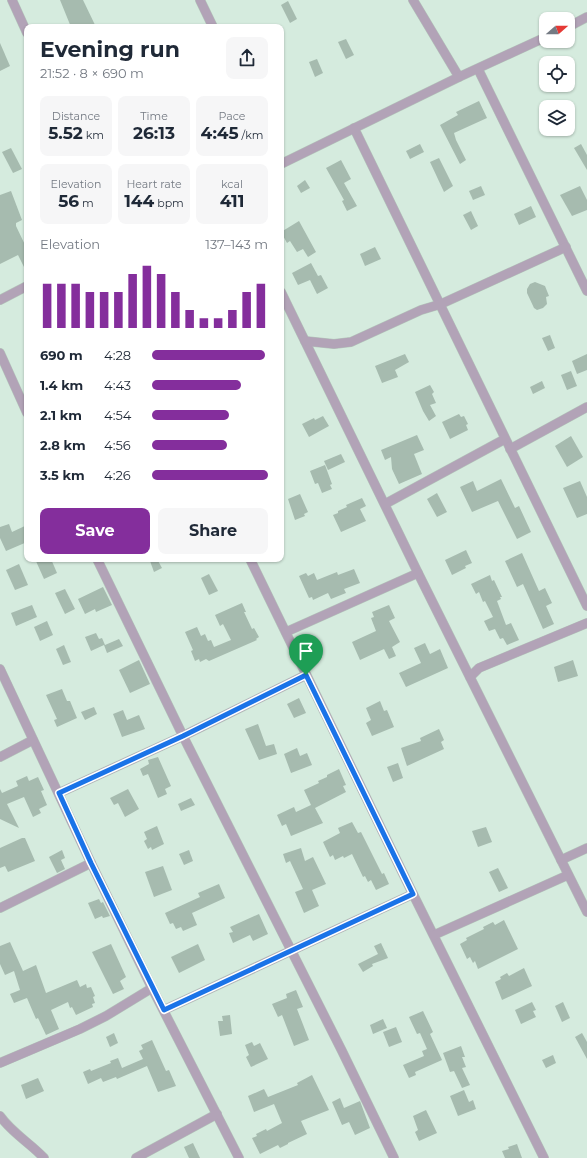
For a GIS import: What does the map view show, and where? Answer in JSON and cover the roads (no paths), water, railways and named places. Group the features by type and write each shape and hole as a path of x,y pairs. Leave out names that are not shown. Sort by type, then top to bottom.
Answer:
{"street":[{"path":"12,0 24,26"},
{"path":"200,0 212,24"},
{"path":"412,0 459,77"},
{"path":"575,23 587,17"},
{"path":"284,163 459,77 539,40"},
{"path":"478,69 587,291"},
{"path":"354,128 587,606"},
{"path":"305,341 334,344 351,342 421,310 441,304 566,247"},
{"path":"0,300 24,288"},
{"path":"284,298 418,573 587,912"},
{"path":"0,353 24,406"},
{"path":"510,449 587,407"},
{"path":"385,504 505,439"},
{"path":"99,562 183,736 394,1158"},
{"path":"251,562 413,894 544,1158"},
{"path":"286,632 418,573"},
{"path":"470,677 479,668 587,623"},
{"path":"0,669 91,863 152,988 239,1158"},
{"path":"59,793 183,736 306,675"},
{"path":"0,757 33,740"},
{"path":"561,860 587,848"},
{"path":"0,908 91,863"},
{"path":"434,935 568,876"},
{"path":"164,1010 413,894"},
{"path":"0,1063 80,1029 106,1016 152,988"},
{"path":"136,1158 216,1114"},
{"path":"0,1116 14,1132 28,1142 44,1158"}]}
